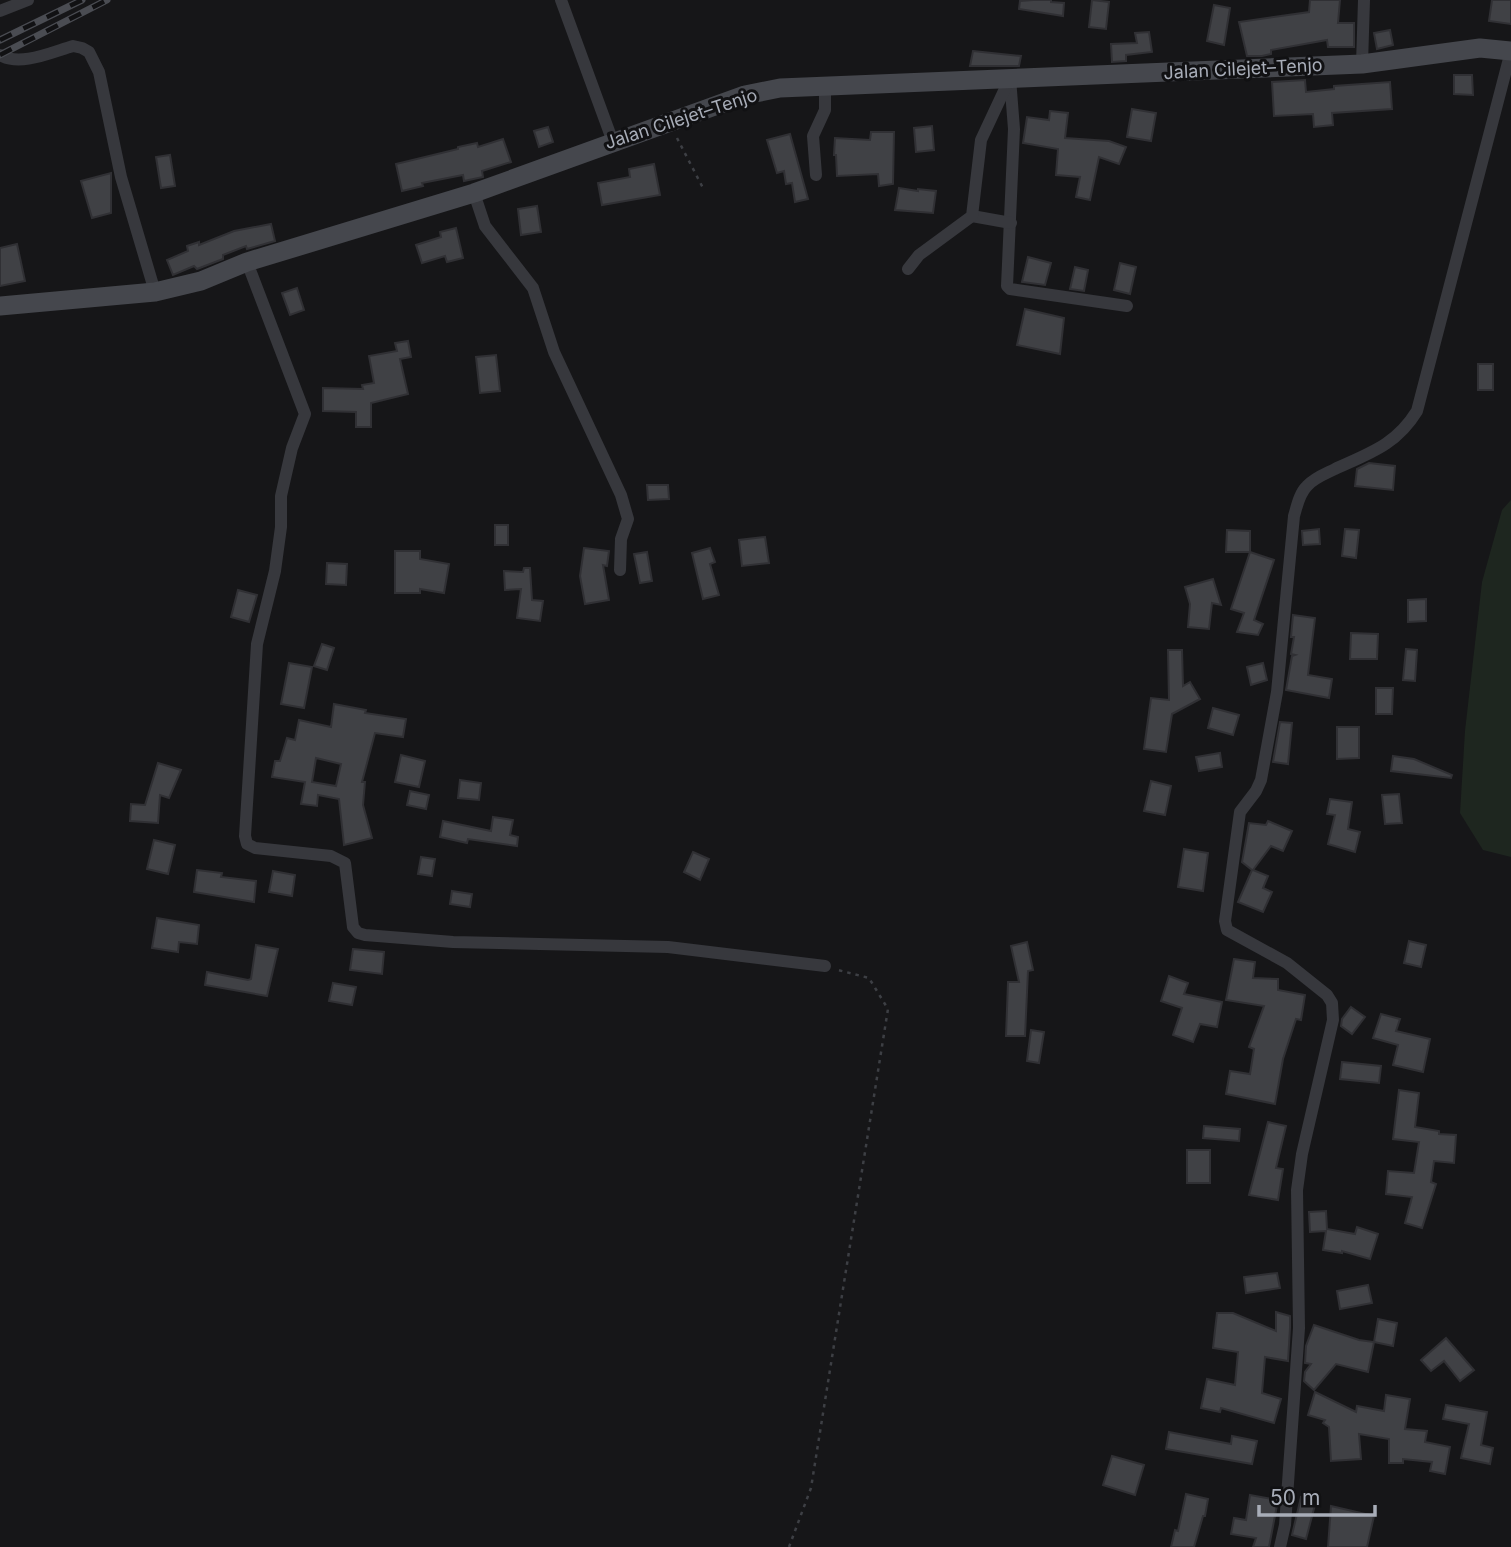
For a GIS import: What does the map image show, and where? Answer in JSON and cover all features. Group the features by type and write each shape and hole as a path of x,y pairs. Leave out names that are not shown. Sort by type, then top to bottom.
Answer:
{"main road":[{"name":"Jalan Cilejet–Tenjo","path":"0,306 155,292 201,281 247,262 474,193 745,96 780,88 1362,64 1465,48 1511,51"}],"street":[{"path":"0,11 28,0"},
{"path":"561,0 612,142"},
{"path":"1362,64 1364,0"},
{"path":"0,55 6,59 20,60 73,46 89,52 99,72 121,177 155,292"},
{"path":"1280,1547 1285,1525 1299,1328 1297,1190 1302,1154 1333,1020 1332,1003 1327,995 1287,963 1227,930 1225,921 1237,823 1244,804 1256,791 1261,779 1277,692 1294,516 1300,497 1307,486 1319,477 1386,446 1400,435 1417,411 1511,51"},
{"path":"972,216 981,140 1010,78"},
{"path":"1010,78 1014,129 1006,281 1010,289 1127,306"},
{"path":"816,175 813,136 825,110 825,86"},
{"path":"474,193 485,226 533,288 554,352 621,495 628,519 619,551 620,570"},
{"path":"908,269 919,255 972,216 1011,223"},
{"path":"247,262 305,414 292,448 281,496 281,527 275,571 257,644 245,836 247,844 254,848 331,856 345,863 353,927 365,936 453,942 668,947 825,966"}],"path":[{"path":"669,123 703,188"},
{"path":"789,1547 811,1488 888,1009 869,978 825,966"}],"shaded area":[{"path":"1511,500 1511,857 1483,850 1460,813 1465,731 1482,582 1502,510"}],"building":[{"path":"1092,0 1109,2 1106,29 1089,27"},
{"path":"1310,0 1340,0 1338,23 1354,23 1354,47 1328,47 1327,40 1271,50 1271,54 1262,56 1247,56 1239,22 1309,12"},
{"path":"1492,0 1511,0 1511,24 1489,21"},
{"path":"1020,1 1064,3 1063,16 1019,9"},
{"path":"1214,5 1230,8 1224,45 1207,41"},
{"path":"1390,30 1393,45 1377,49 1374,33"},
{"path":"1149,32 1152,52 1126,55 1126,61 1112,62 1111,44 1137,43 1135,33"},
{"path":"973,51 1021,56 1019,66 970,66"},
{"path":"1454,75 1472,75 1473,95 1454,94"},
{"path":"1305,80 1306,92 1334,89 1334,86 1390,82 1392,109 1332,113 1333,125 1314,127 1313,114 1274,116 1272,82"},
{"path":"1132,109 1156,113 1151,141 1127,137"},
{"path":"1050,111 1068,113 1065,138 1109,141 1126,147 1119,164 1099,157 1090,200 1076,197 1080,177 1056,175 1058,149 1023,143 1027,117 1049,120"},
{"path":"932,126 934,150 916,152 914,128"},
{"path":"548,127 553,142 539,147 534,131"},
{"path":"871,132 894,132 893,184 879,186 878,174 837,176 835,138 870,140"},
{"path":"790,134 808,199 795,202 792,183 786,184 784,171 777,173 767,140"},
{"path":"503,139 511,162 482,171 483,177 464,181 463,175 422,183 423,186 402,191 396,164 458,147 477,143 478,147"},
{"path":"170,155 175,186 161,188 156,157"},
{"path":"654,164 660,195 602,205 598,183 630,177 629,169"},
{"path":"111,173 111,213 92,218 81,181"},
{"path":"899,188 936,191 933,213 895,210"},
{"path":"537,206 541,232 521,235 518,209"},
{"path":"271,224 275,241 247,249 246,246 223,255 223,259 197,269 194,266 173,275 167,260 188,251 187,246 199,242 199,245 234,231"},
{"path":"456,228 463,258 447,262 445,256 422,263 416,245 441,237 440,232"},
{"path":"17,244 25,281 0,286 0,248"},
{"path":"1028,257 1051,263 1045,285 1022,282"},
{"path":"1120,263 1136,267 1130,294 1114,290"},
{"path":"1075,267 1088,270 1084,291 1070,289"},
{"path":"297,288 304,310 290,315 282,293"},
{"path":"1025,309 1064,318 1060,354 1017,345"},
{"path":"408,341 411,357 400,359 408,394 371,403 371,427 356,427 356,412 323,411 323,388 363,389 362,385 374,383 369,356 397,351 395,343"},
{"path":"496,355 500,391 480,393 476,357"},
{"path":"1478,364 1493,364 1493,390 1478,390"},
{"path":"1369,463 1395,466 1393,490 1355,486 1357,469"},
{"path":"647,485 668,485 669,499 648,500"},
{"path":"495,525 508,525 508,545 495,545"},
{"path":"1319,529 1320,544 1303,545 1302,531"},
{"path":"1345,529 1359,530 1356,558 1342,556"},
{"path":"1227,530 1250,531 1250,552 1226,552"},
{"path":"765,537 769,563 742,566 739,540"},
{"path":"584,548 609,551 607,566 603,565 609,600 585,604 580,576"},
{"path":"710,548 715,562 710,564 719,595 703,599 692,553"},
{"path":"395,551 420,551 420,559 449,564 444,593 420,589 420,593 395,593"},
{"path":"647,552 652,581 640,583 634,554"},
{"path":"1250,552 1274,560 1254,620 1263,624 1258,635 1237,632 1244,613 1231,609"},
{"path":"327,563 347,564 346,585 326,584"},
{"path":"524,568 530,568 532,600 543,601 540,621 517,618 521,589 505,590 504,571 523,572"},
{"path":"1213,579 1221,605 1212,603 1209,629 1188,627 1190,604 1185,587"},
{"path":"238,590 257,595 249,622 231,617"},
{"path":"1426,599 1426,621 1408,622 1408,600"},
{"path":"1293,615 1315,618 1308,675 1332,679 1329,698 1286,690 1292,656 1295,655 1291,654 1294,637 1291,637"},
{"path":"1351,633 1378,634 1377,659 1350,659"},
{"path":"322,644 334,648 327,670 314,666"},
{"path":"1406,649 1417,650 1415,681 1403,680"},
{"path":"1168,650 1182,650 1183,686 1190,682 1200,699 1172,714 1166,752 1144,749 1151,698 1169,700"},
{"path":"289,663 312,667 304,708 281,704"},
{"path":"1263,663 1267,680 1251,685 1247,667"},
{"path":"1376,688 1393,688 1392,714 1376,714"},
{"path":"334,704 366,710 365,713 406,719 403,737 375,733 362,782 365,782 363,805 372,838 344,845 339,799 318,795 317,806 301,804 305,782 272,777 275,761 280,761 287,738 295,740 299,720 331,727","holes":["316,758 341,764 336,786 312,782"]},
{"path":"1213,708 1239,715 1233,735 1208,728"},
{"path":"1280,722 1292,723 1288,764 1273,762"},
{"path":"1337,727 1359,727 1359,758 1337,759"},
{"path":"1220,753 1222,767 1199,771 1196,757"},
{"path":"401,755 425,761 419,787 395,782"},
{"path":"1393,756 1414,759 1452,775 1451,778 1391,771"},
{"path":"158,763 181,770 169,798 160,795 158,823 130,821 131,804 145,805"},
{"path":"460,780 481,783 479,800 458,798"},
{"path":"1151,781 1171,786 1165,815 1144,811"},
{"path":"410,791 429,795 426,809 407,805"},
{"path":"1399,794 1402,823 1385,824 1382,795"},
{"path":"1330,799 1352,802 1348,829 1360,832 1355,852 1328,844 1335,815 1327,814"},
{"path":"493,817 513,820 510,835 518,837 517,846 468,839 467,843 440,837 443,821 491,831"},
{"path":"1268,821 1292,831 1283,851 1271,846 1253,870 1268,876 1263,888 1272,892 1263,912 1238,902 1252,870 1242,862 1249,823 1266,825"},
{"path":"154,840 175,845 168,874 147,869"},
{"path":"1184,849 1208,853 1203,891 1178,887"},
{"path":"693,852 709,859 700,880 684,872"},
{"path":"421,857 435,859 432,876 418,874"},
{"path":"197,870 222,873 221,877 256,881 254,902 194,892"},
{"path":"273,871 295,875 292,896 269,892"},
{"path":"452,891 472,894 470,907 450,904"},
{"path":"157,918 199,925 197,944 179,942 178,952 152,948"},
{"path":"1409,941 1426,945 1421,967 1404,963"},
{"path":"1027,942 1033,970 1028,971 1025,1036 1006,1036 1008,982 1019,982 1011,946"},
{"path":"256,945 278,949 267,996 205,985 207,972 251,979"},
{"path":"353,949 384,952 382,974 350,970"},
{"path":"1234,959 1255,962 1253,978 1278,979 1278,990 1305,995 1301,1020 1296,1019 1283,1059 1275,1104 1226,1094 1230,1071 1250,1074 1254,1049 1249,1047 1264,1006 1226,1000"},
{"path":"1169,976 1188,983 1184,994 1222,1002 1217,1027 1200,1024 1193,1042 1173,1035 1182,1008 1161,1001"},
{"path":"333,983 356,987 352,1005 329,1001"},
{"path":"1351,1007 1365,1017 1352,1034 1341,1026 1342,1019"},
{"path":"1381,1014 1400,1019 1396,1031 1430,1039 1423,1072 1393,1065 1398,1045 1373,1038"},
{"path":"1031,1030 1044,1032 1039,1063 1027,1061"},
{"path":"1342,1062 1381,1066 1379,1083 1340,1079"},
{"path":"1399,1090 1419,1093 1415,1127 1439,1131 1439,1134 1456,1135 1454,1163 1434,1161 1431,1182 1436,1184 1422,1228 1405,1223 1412,1197 1386,1194 1388,1171 1414,1173 1419,1142 1393,1139"},
{"path":"1268,1122 1286,1126 1276,1168 1283,1169 1278,1200 1249,1195"},
{"path":"1204,1126 1240,1129 1239,1141 1203,1138"},
{"path":"1187,1150 1210,1150 1210,1183 1187,1183"},
{"path":"1326,1211 1327,1229 1355,1234 1357,1227 1378,1234 1370,1259 1342,1251 1323,1250 1326,1231 1310,1232 1309,1212"},
{"path":"1277,1273 1280,1288 1246,1293 1244,1277"},
{"path":"1368,1285 1372,1303 1340,1309 1337,1291"},
{"path":"1276,1312 1290,1316 1290,1328 1288,1361 1265,1357 1262,1393 1281,1399 1274,1423 1221,1408 1220,1412 1201,1408 1207,1379 1235,1385 1238,1352 1213,1348 1217,1313 1233,1313 1276,1331"},
{"path":"1378,1319 1397,1323 1393,1346 1374,1342"},
{"path":"1314,1325 1359,1340 1374,1342 1368,1372 1336,1364 1314,1390 1304,1381 1305,1372 1311,1364 1305,1363 1306,1346"},
{"path":"1446,1338 1474,1370 1460,1381 1444,1361 1431,1371 1421,1360"},
{"path":"1315,1392 1356,1412 1357,1406 1384,1411 1386,1395 1410,1399 1405,1429 1427,1431 1425,1442 1450,1447 1445,1474 1430,1471 1432,1462 1403,1459 1403,1463 1389,1463 1389,1439 1359,1434 1361,1459 1331,1461 1329,1427 1323,1423 1325,1420 1308,1415"},
{"path":"1446,1405 1487,1412 1481,1445 1493,1448 1490,1464 1461,1458 1469,1424 1443,1419"},
{"path":"1169,1432 1231,1444 1232,1436 1257,1441 1252,1464 1166,1449"},
{"path":"1112,1456 1144,1465 1135,1495 1103,1485"},
{"path":"1186,1494 1208,1499 1205,1516 1194,1547 1171,1547 1175,1530 1178,1531"},
{"path":"1250,1495 1278,1500 1269,1547 1253,1547 1256,1538 1231,1534 1234,1518 1246,1520"},
{"path":"1301,1497 1316,1501 1306,1539 1292,1535"},
{"path":"1331,1506 1374,1516 1367,1547 1328,1547"}],"railway":[{"path":"0,40 82,0"},
{"path":"0,55 107,0"}]}
